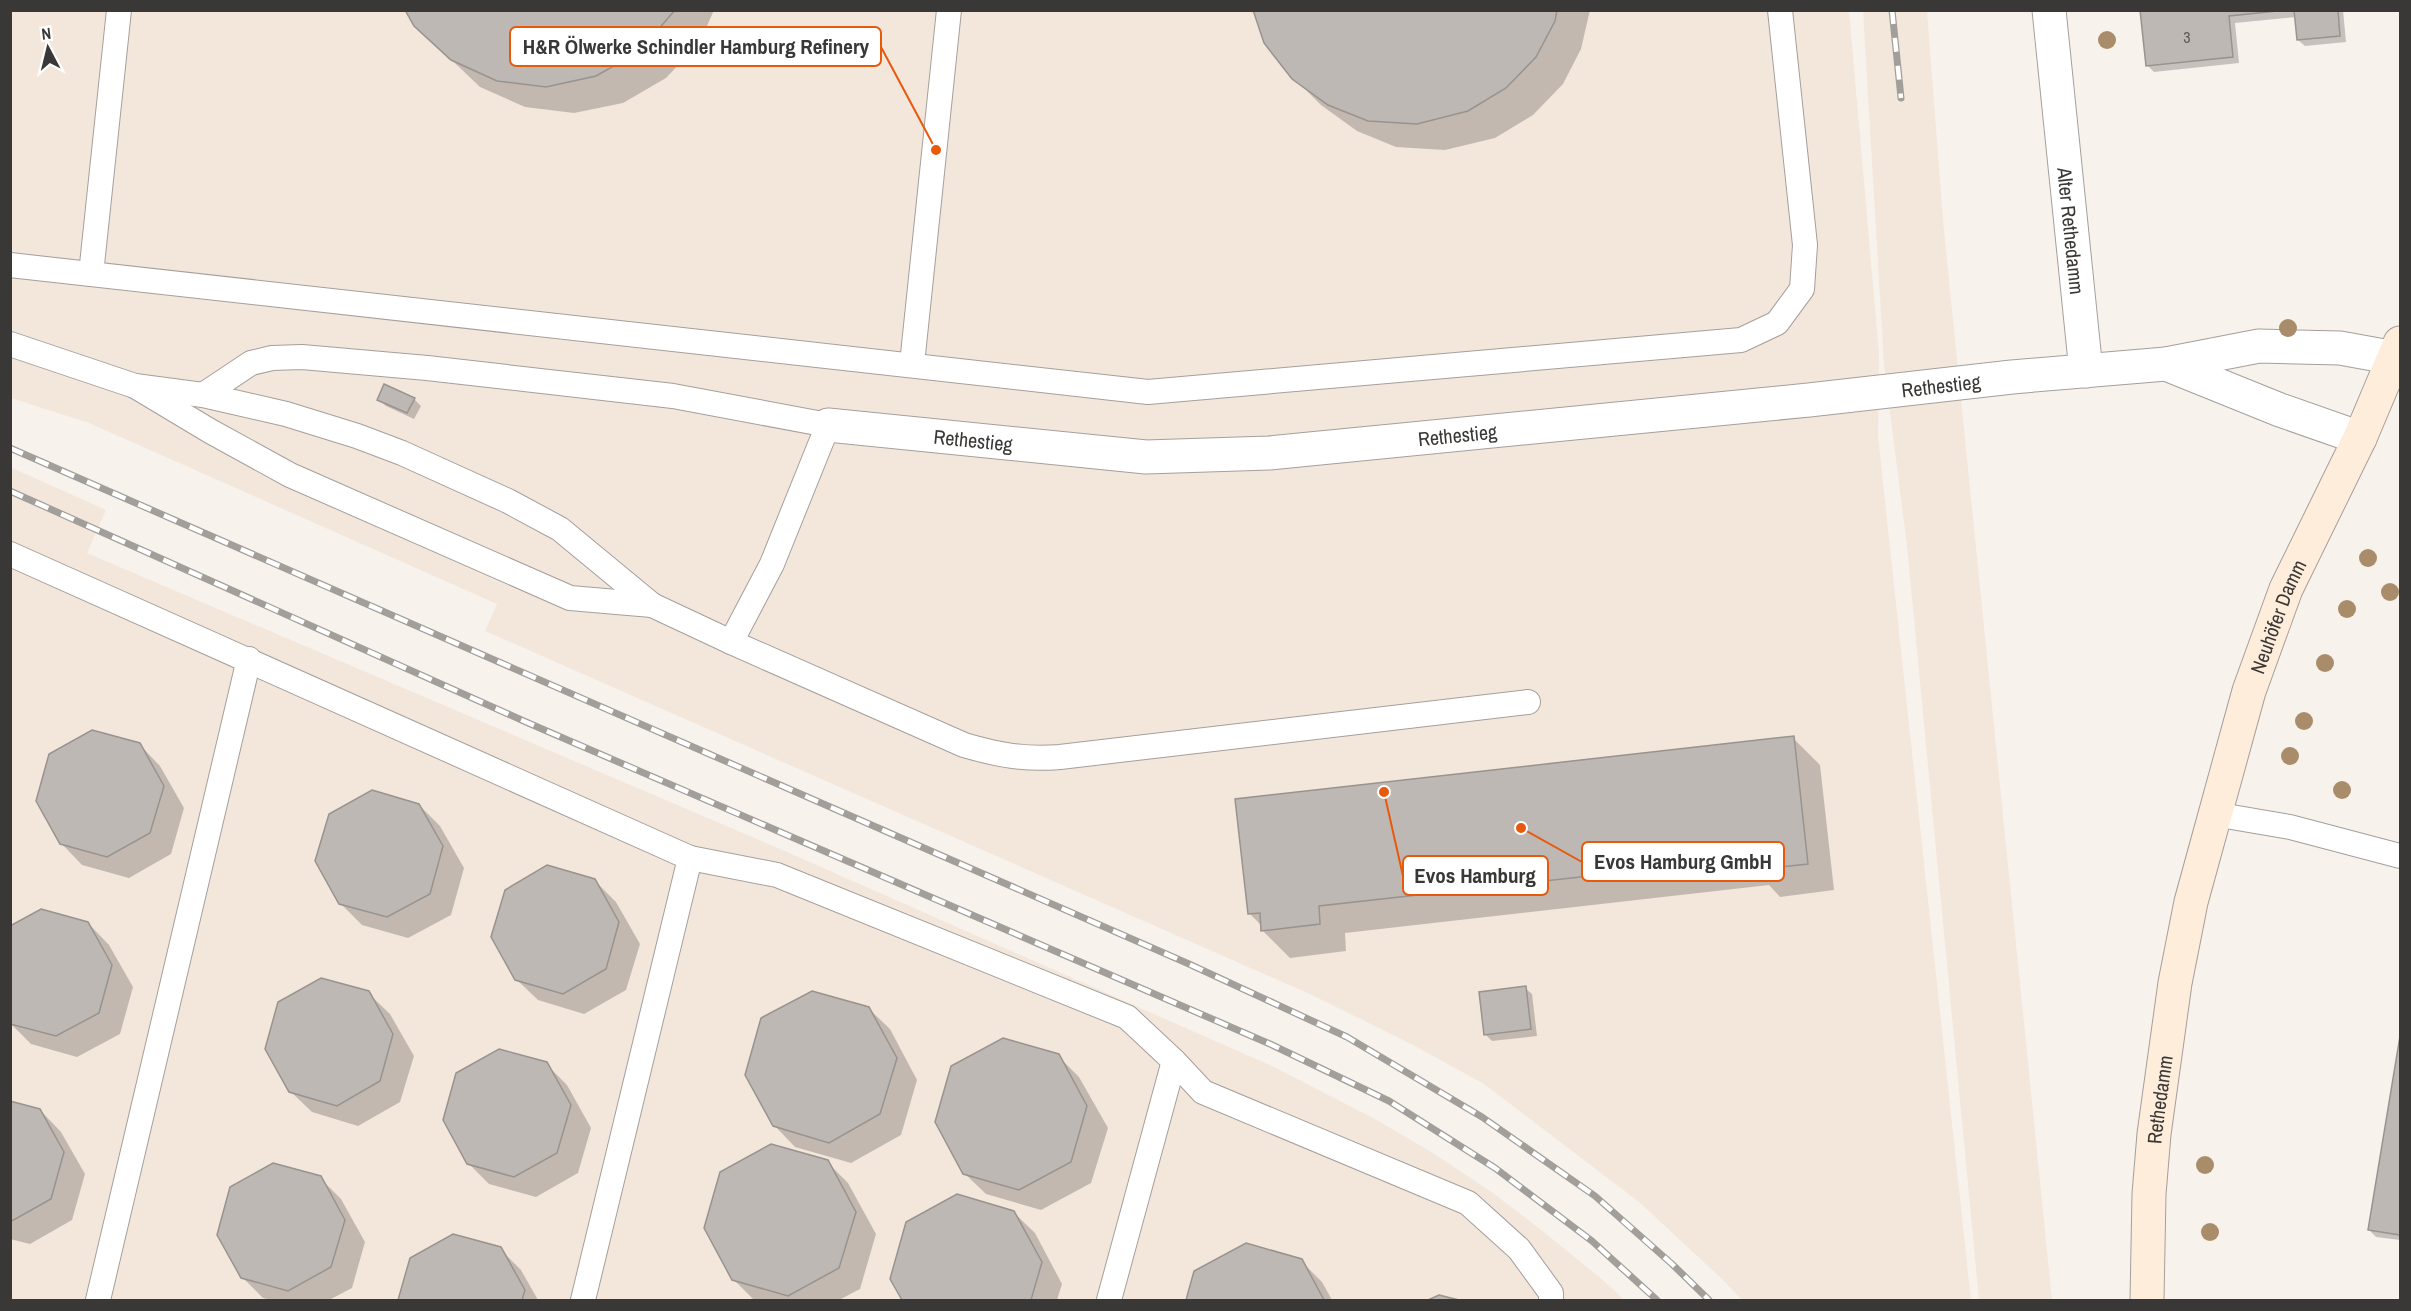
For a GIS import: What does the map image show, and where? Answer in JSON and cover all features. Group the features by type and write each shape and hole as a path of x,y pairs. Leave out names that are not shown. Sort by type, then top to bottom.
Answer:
{"main road":[{"name":"Neuhöfer Damm","path":"2191,902 2249,691 2286,589 2360,438 2398,353"},
{"name":"Rethedamm","path":"2147,1300 2149,1194 2154,1134 2175,983 2191,902"}],"street":[{"name":"Alter Rethedamm","path":"2049,10 2086,370"},
{"path":"2086,370 2166,364 2259,346 2340,348 2398,353"},
{"path":"2166,364 2280,410 2360,438"},
{"name":"Rethestieg","path":"828,425 1146,457 1202,456 1304,450 2086,370"}],"lane":[{"path":"91,274 119,10"},
{"path":"912,364 949,10"},
{"path":"10,265 1149,392 1741,340 1777,323 1802,289 1805,245 1780,10"},
{"path":"10,344 135,386 202,395 286,414 357,436 478,487 560,529 652,605 964,745 989,753 1031,759 1528,702"},
{"path":"202,395 251,363 272,358 302,357 427,368 672,396 828,425 772,564 731,642"},
{"path":"135,386 290,475 570,598 652,605"},
{"path":"10,554 690,858 777,875 1127,1017 1203,1092 1468,1203 1519,1249 1551,1293 1551,1300"},
{"path":"98,1300 249,659"},
{"path":"2214,814 2290,827 2400,856"},
{"path":"583,1300 690,858"},
{"path":"1109,1300 1174,1061"}],"shaded area":[{"path":"11,11 1849,11 1879,353 1878,436 1971,1300 1742,1300 1639,1202 1484,1084 1413,1045 1312,995 485,631 497,604 89,423 11,398"},
{"path":"1863,11 1927,11 1944,231 2052,1300 1979,1300 1907,546 1884,365"},
{"path":"10,467 106,510 87,553 778,848 1274,1067 1375,1119 1433,1153 1493,1193 1603,1280 1624,1300 11,1300"}],"building":[{"path":"405,10 675,10 639,52 596,76 546,87 497,81 451,60 414,26"},
{"path":"1253,10 1557,10 1555,21 1536,57 1506,88 1468,111 1417,124 1368,121 1328,105 1292,79 1264,43"},
{"path":"2140,10 2287,10 2229,16 2233,57 2146,66"},
{"path":"2294,10 2338,10 2340,36 2297,40"},
{"path":"384,384 415,398 407,413 377,400"},
{"path":"92,730 140,743 164,786 150,833 107,857 60,844 36,801 49,754"},
{"path":"1794,736 1808,864 1752,870 1751,858 1319,906 1320,924 1261,931 1260,913 1248,914 1235,799"},
{"path":"372,790 419,804 443,846 430,894 387,917 339,904 315,861 329,814"},
{"path":"547,865 595,879 619,922 606,969 563,994 515,980 491,937 505,890"},
{"path":"41,909 88,922 112,965 99,1013 56,1036 10,1024 10,926"},
{"path":"321,978 369,991 393,1034 380,1081 337,1106 289,1092 265,1049 278,1002"},
{"path":"1526,986 1531,1029 1484,1035 1479,992"},
{"path":"812,991 869,1007 897,1058 880,1114 829,1143 773,1126 745,1075 761,1018"},
{"path":"2400,1036 2400,1235 2368,1230"},
{"path":"1003,1038 1059,1054 1087,1106 1071,1162 1019,1190 963,1174 935,1122 951,1066"},
{"path":"499,1049 547,1062 571,1105 557,1153 514,1177 467,1164 443,1120 456,1073"},
{"path":"10,1101 40,1109 64,1152 51,1199 10,1222"},
{"path":"771,1144 828,1160 856,1212 839,1268 788,1296 732,1280 704,1228 720,1172"},
{"path":"273,1163 321,1176 345,1220 331,1267 288,1291 241,1278 217,1235 230,1187"},
{"path":"957,1194 1014,1211 1042,1262 1031,1300 902,1300 890,1279 906,1222"},
{"path":"453,1234 501,1247 525,1290 522,1300 398,1300 410,1258"},
{"path":"1246,1243 1302,1259 1324,1300 1186,1300 1194,1271"},
{"path":"1439,1295 1459,1300 1428,1300"}],"railway":[{"path":"1892,10 1901,98"},
{"path":"10,448 1189,964 1347,1037 1482,1117 1595,1196 1709,1300"},
{"path":"10,491 526,722 1270,1044 1389,1101 1495,1168 1592,1241 1657,1300"}],"place":[{"name":"H&R Ölwerke Schindler Hamburg Refinery","path":"936,150"},
{"name":"Evos Hamburg","path":"1384,792"},
{"name":"Evos Hamburg GmbH","path":"1521,828"}]}
